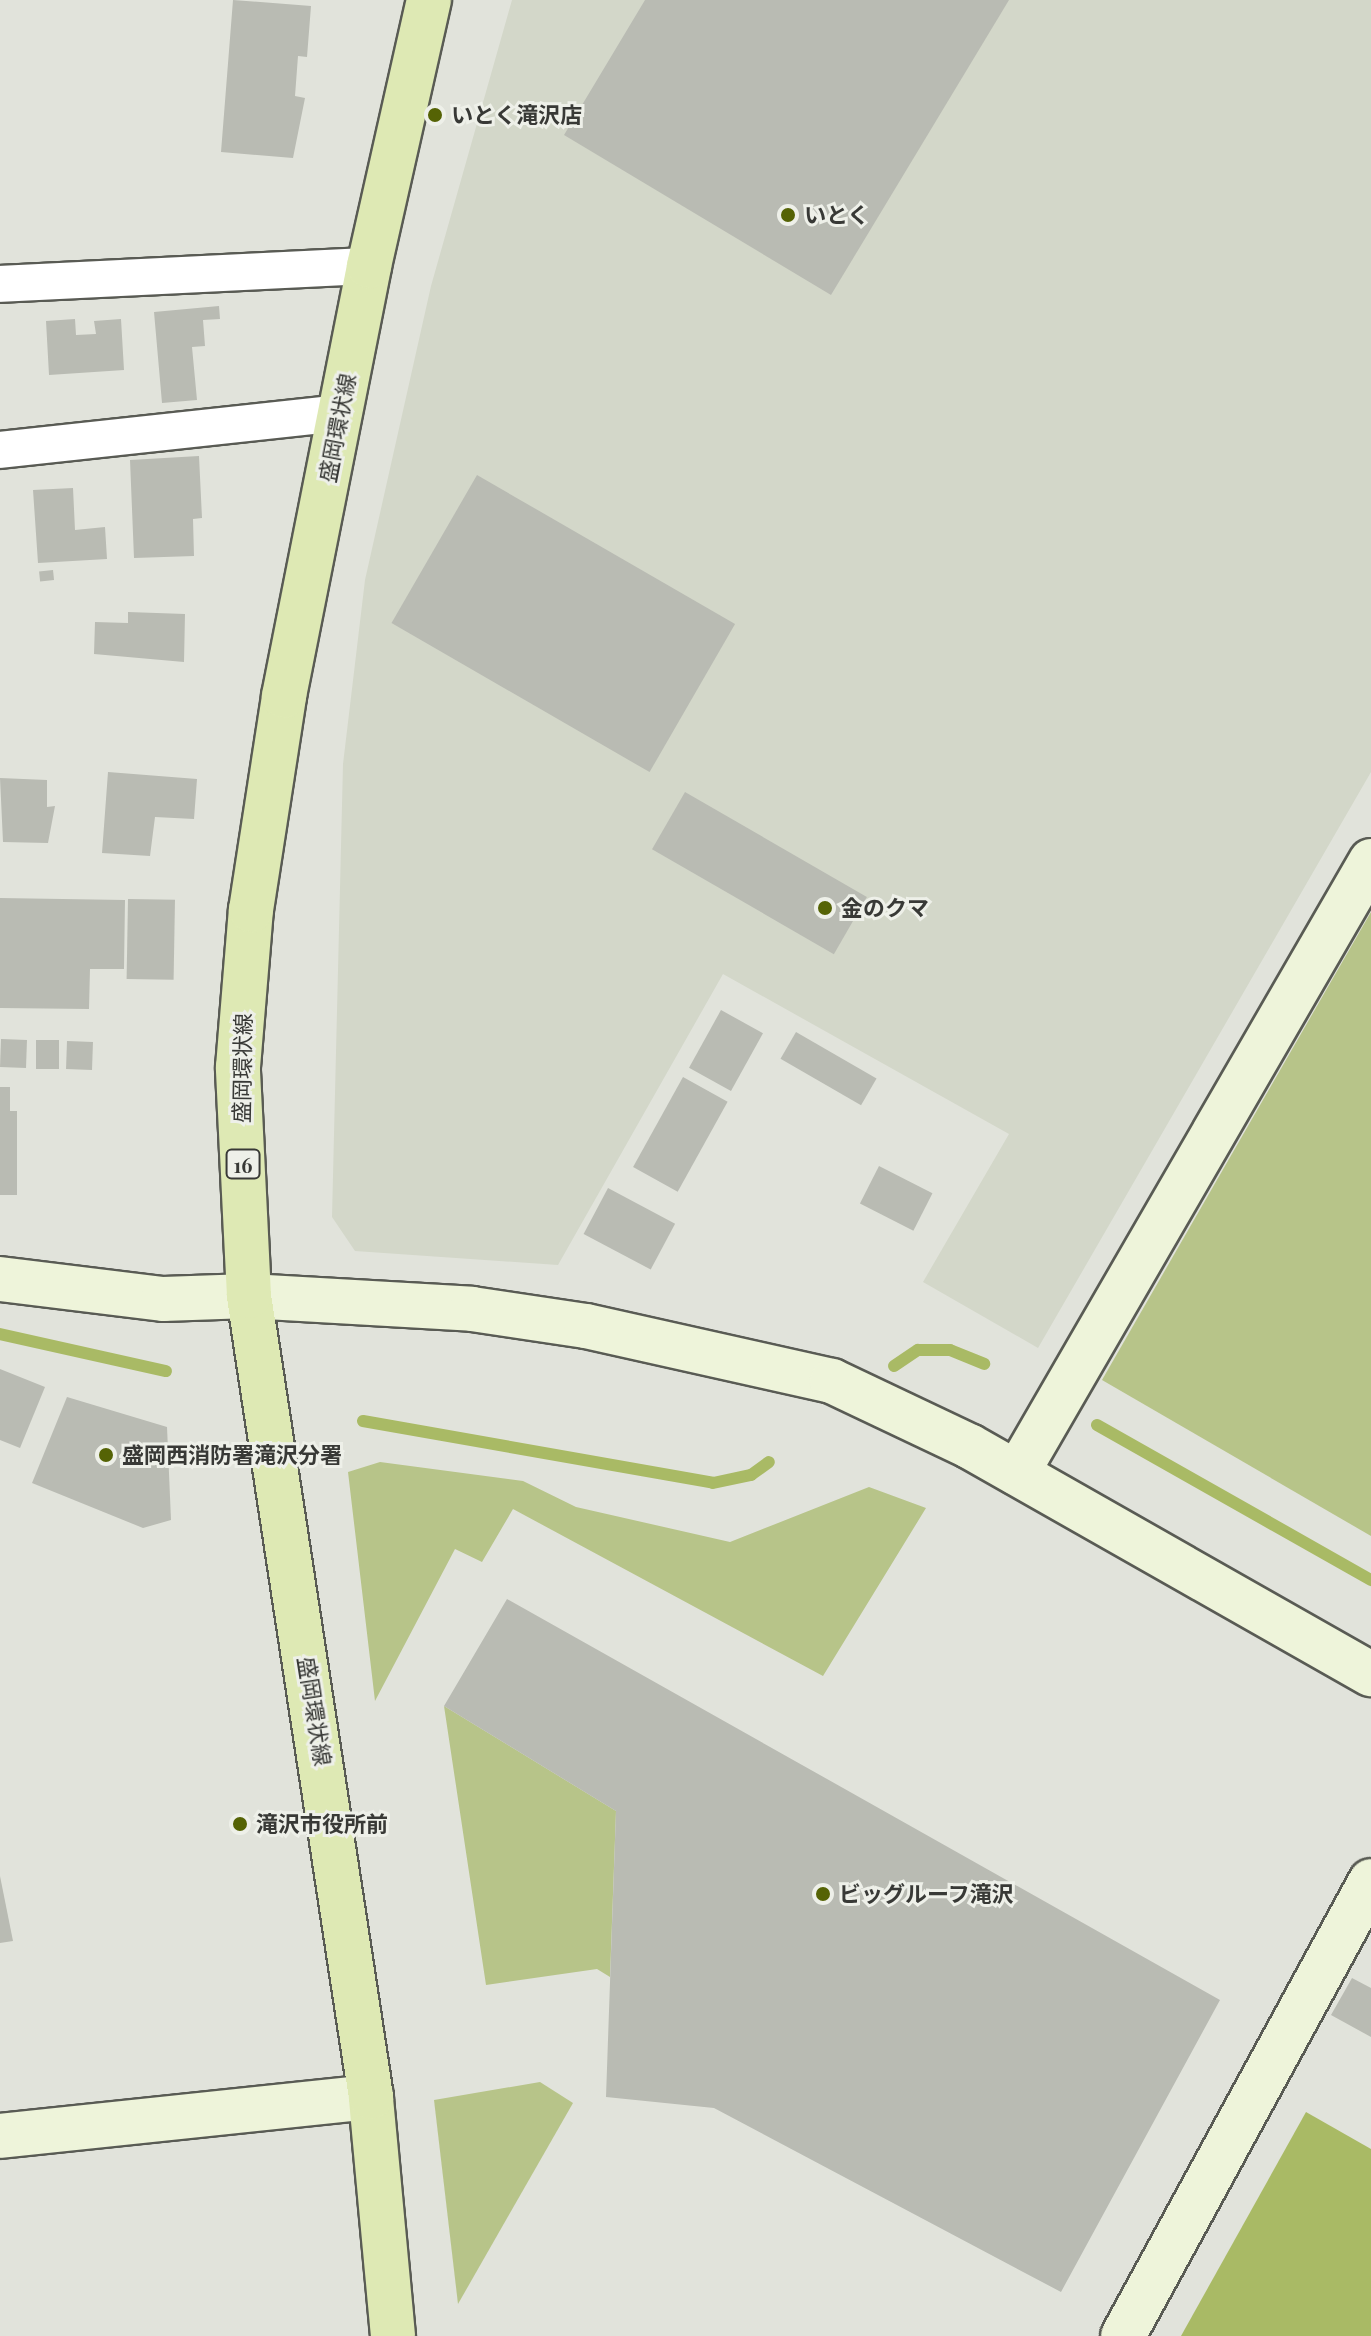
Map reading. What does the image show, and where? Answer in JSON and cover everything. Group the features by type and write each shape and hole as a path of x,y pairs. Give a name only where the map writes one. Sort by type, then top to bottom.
{"main road":[{"name":"盛岡環状線","path":"393,2336 371,2097 249,1296 238,1067 251,910 284,696 369,266 429,0"}],"street":[{"path":"0,284 369,266"},
{"path":"0,450 340,413"},
{"path":"1017,1473 1371,861"},
{"path":"0,1279 163,1299 249,1296 472,1309 755,1361 832,1381 1017,1473 1371,1674"},
{"path":"1123,2336 1371,1881"},
{"path":"0,2136 371,2097"}],"shaded area":[{"path":"512,0 1371,0 1371,772 1038,1348 923,1282 1009,1134 723,974 558,1265 355,1251 332,1217 343,764 365,580 431,286"},
{"path":"1371,912 1371,1536 1102,1380"},
{"path":"380,1462 523,1481 576,1507 730,1542 869,1487 926,1508 823,1676 513,1509 482,1562 455,1549 375,1701 348,1472"},
{"path":"444,1706 616,1811 610,1977 597,1969 486,1985"},
{"path":"540,2082 573,2103 458,2304 434,2100"},
{"path":"1306,2112 1371,2149 1371,2336 1181,2336"}],"building":[{"path":"233,0 311,6 307,57 298,56 295,96 305,98 293,158 221,152"},
{"name":"いとく","path":"645,0 1009,0 831,295 564,135"},
{"path":"219,306 220,319 203,320 205,346 192,347 197,400 162,403 154,312"},
{"path":"75,319 76,335 96,334 94,321 121,319 124,370 49,375 46,321"},
{"path":"199,456 202,518 193,519 194,556 134,558 130,460"},
{"path":"477,475 735,624 650,772 392,623"},
{"path":"73,488 75,530 105,527 107,559 38,563 33,490"},
{"path":"53,570 54,580 40,581 39,571"},
{"path":"128,612 185,614 184,662 94,654 95,622 128,623"},
{"path":"108,772 197,779 194,819 155,817 150,856 102,853"},
{"path":"0,778 47,780 47,807 55,806 48,843 3,842"},
{"path":"685,792 867,897 834,954 652,849"},
{"path":"0,898 125,900 124,969 90,969 89,1009 0,1008"},
{"path":"128,899 175,900 174,980 127,979"},
{"path":"721,1010 763,1033 731,1091 689,1068"},
{"path":"796,1032 877,1078 861,1105 780,1059"},
{"path":"1,1039 27,1040 26,1068 0,1067"},
{"path":"36,1040 59,1040 59,1069 36,1069"},
{"path":"67,1041 93,1042 92,1070 66,1069"},
{"path":"683,1077 728,1102 678,1192 633,1167"},
{"path":"0,1087 10,1087 10,1111 17,1111 17,1195 0,1195"},
{"path":"879,1166 932,1193 913,1231 860,1203"},
{"path":"608,1188 675,1224 651,1270 584,1234"},
{"path":"0,1369 45,1387 20,1448 0,1440"},
{"name":"盛岡西消防署滝沢分署","path":"67,1397 167,1427 171,1520 143,1528 32,1483"},
{"name":"ビッグルーフ滝沢","path":"507,1599 1220,2000 1061,2292 714,2108 606,2097 616,1811 444,1706"},
{"path":"0,1876 13,1941 0,1943"},
{"path":"1352,1978 1371,1988 1371,2037 1331,2015"}],"waterway":[{"path":"0,1334 166,1371"},
{"path":"894,1366 918,1350 950,1350 984,1364"},
{"path":"363,1421 713,1483 751,1475 769,1462"},
{"path":"1097,1425 1371,1580"}],"place":[{"name":"いとく滝沢店","path":"435,115"},
{"name":"いとく","path":"788,215"},
{"name":"金のクマ","path":"825,908"},
{"name":"盛岡西消防署滝沢分署","path":"106,1455"},
{"name":"滝沢市役所前","path":"240,1824"},
{"name":"ビッグルーフ滝沢","path":"823,1894"}]}
